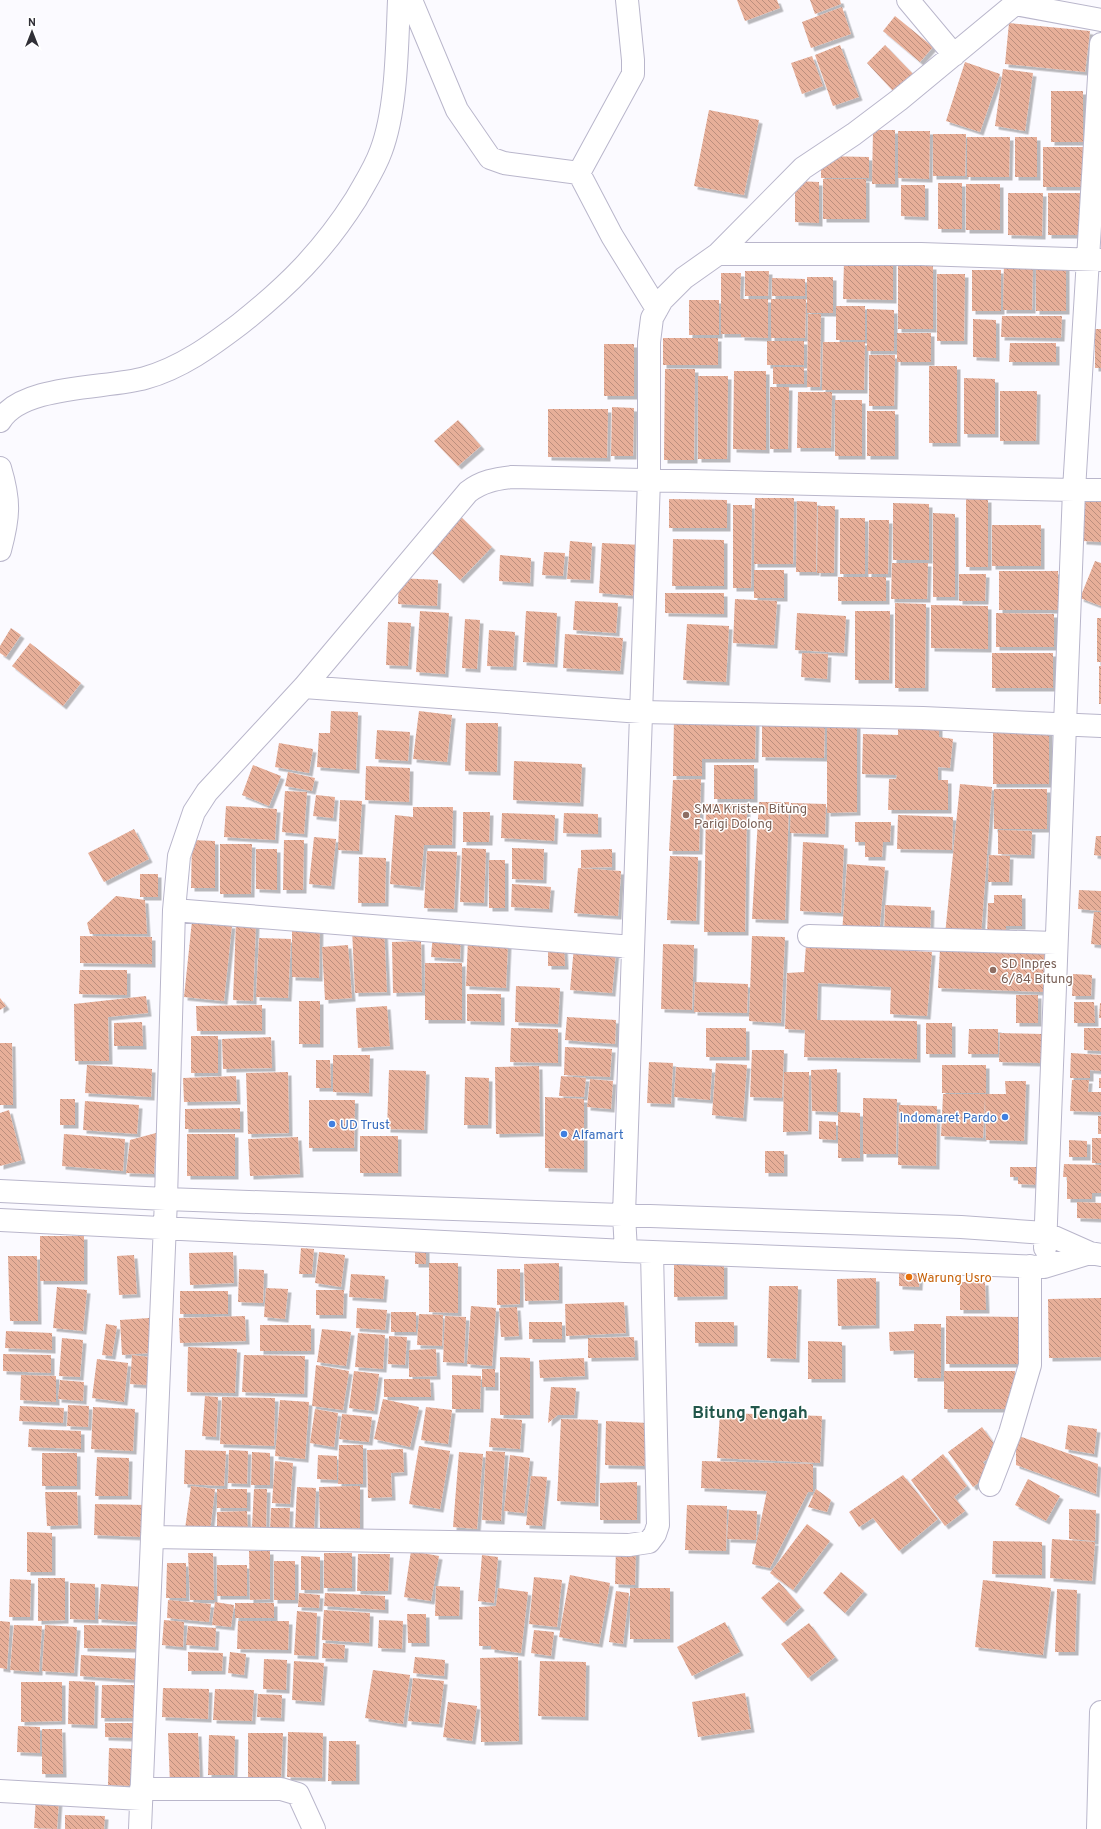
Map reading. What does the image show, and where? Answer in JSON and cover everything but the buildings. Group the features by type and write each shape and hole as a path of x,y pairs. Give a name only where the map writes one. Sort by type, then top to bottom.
{"street":[{"path":"0,421 10,411 29,399 52,392 144,378 176,366 211,346 283,289 316,255 338,227 368,178 382,150 394,92 400,0"},
{"path":"410,0 457,110 490,158 504,163 579,172"},
{"path":"579,172 633,74 627,0"},
{"path":"908,0 954,55"},
{"path":"626,1250 624,1215 650,479 649,342 652,318 662,300 684,278 718,254 803,168 854,134 900,100 1017,2 1101,20"},
{"path":"990,1485 1010,1433 1030,1365 1037,1267 1045,1233 1074,490 1095,260 1101,44"},
{"path":"579,172 612,236 657,309"},
{"path":"718,254 921,254 1095,260"},
{"path":"0,468 7,491 7,524 0,550"},
{"path":"140,1829 165,1229 174,910 178,856 194,812 207,792 304,687 468,492 476,486 491,479 512,477 650,479 1101,490"},
{"path":"304,687 641,712 923,718 1065,726 1101,726"},
{"path":"174,910 633,947"},
{"path":"809,936 1056,943"},
{"path":"0,1190 166,1199 961,1227 1045,1233 1095,1254"},
{"path":"0,1220 652,1252 1037,1267 1095,1254"},
{"path":"152,1537 629,1545 650,1542 658,1525 652,1252"},
{"path":"1098,1829 1101,1712"},
{"path":"0,1791 141,1794 282,1789 298,1794 314,1829"}],"place":[{"name":"SMA Kristen Bitung Parigi Dolong","path":"686,815"},
{"name":"SD Inpres 6/84 Bitung","path":"993,970"},
{"name":"Indomaret Pardo","path":"1005,1117"},
{"name":"UD Trust","path":"332,1124"},
{"name":"Alfamart","path":"564,1134"},
{"name":"Warung Usro","path":"909,1277"}],"district":[{"name":"Bitung Tengah","path":"750,1412"}]}
